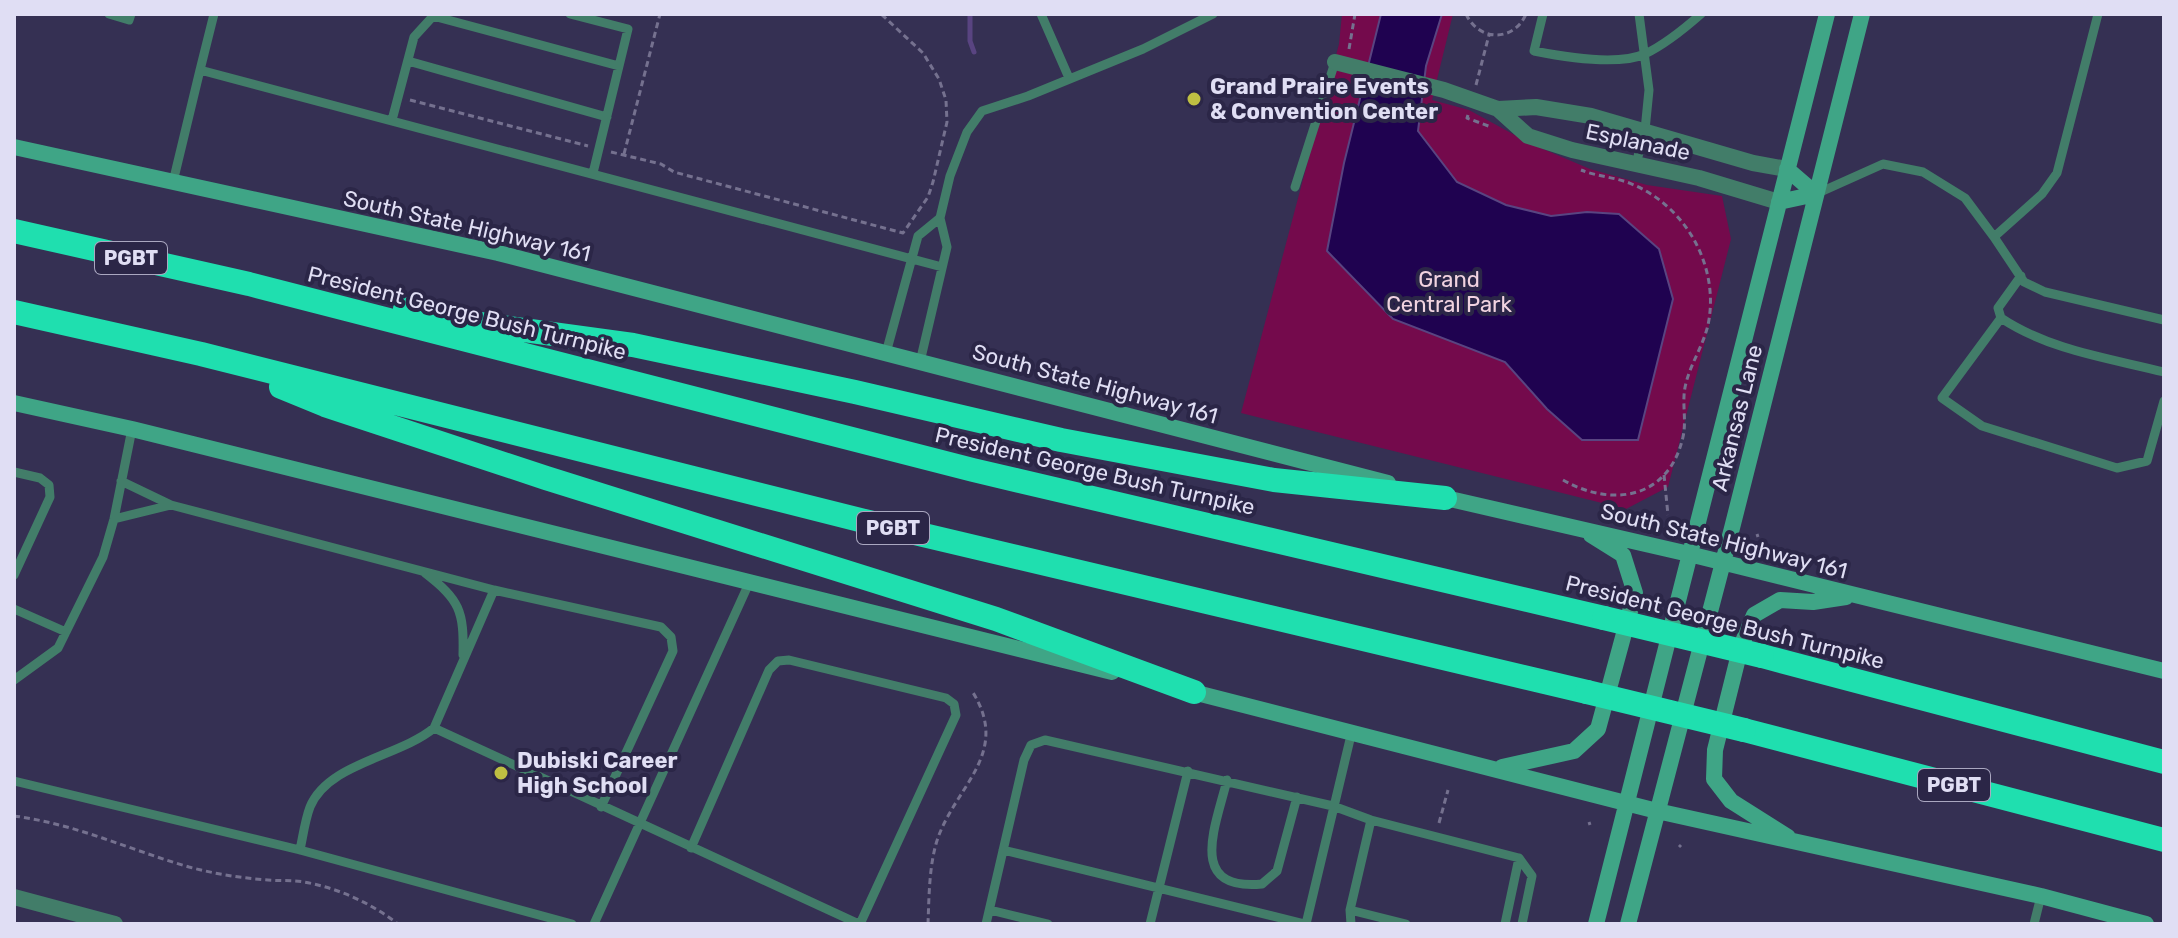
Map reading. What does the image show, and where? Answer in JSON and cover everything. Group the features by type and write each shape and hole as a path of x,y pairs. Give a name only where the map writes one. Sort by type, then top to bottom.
{"highway":[{"name":"President George Bush Turnpike","path":"14,231 249,284 973,470 1762,656 2164,762"},
{"path":"249,284 480,324 633,345 1061,440 1274,480 1445,498"},
{"name":"PGBT","path":"14,312 201,354 876,524 1744,730 2164,840"},
{"path":"201,354 325,405 932,598 1194,692"}],"main road":[{"name":"Arkansas Lane","path":"1596,924 1827,14"},
{"name":"Arkansas Lane","path":"1628,924 1862,14"},
{"name":"South State Highway 161","path":"14,147 498,253 1445,498 1723,562 2164,671"},
{"path":"1787,169 1816,194"},
{"path":"1779,202 1816,194"},
{"path":"14,403 132,429 750,581 908,623 1352,731 1657,811 2041,896 2146,924"},
{"path":"1497,768 1574,751 1598,729 1635,593 1623,555 1581,528"},
{"path":"1798,843 1731,801 1714,779 1715,750 1741,646 1754,615 1780,600 1813,602 1856,595"}],"street":[{"name":"Esplanade","path":"1341,63 1444,90 1498,109 1536,107 1591,116 1725,155 1787,169"},
{"name":"Esplanade","path":"1498,109 1528,136 1572,150 1699,178 1779,202"},
{"path":"14,897 115,924"}],"lane":[{"path":"109,14 129,20 131,14"},
{"path":"173,182 214,14"},
{"path":"570,14 628,29 593,173"},
{"path":"1041,14 1069,78"},
{"path":"920,362 947,247 940,218 950,176 967,132 982,111 1143,49 1213,14"},
{"path":"1543,14 1534,51 1598,60 1643,55 1680,33 1701,14"},
{"path":"1636,164 1645,130 1649,90 1639,14"},
{"path":"1994,237 2042,194 2057,173 2098,14"},
{"path":"392,120 414,37 434,15 619,66"},
{"path":"408,61 607,117"},
{"path":"1295,187 1341,63"},
{"path":"200,70 942,267"},
{"path":"1816,194 1883,164 1923,172 1965,198 2024,282 2045,292 2164,320"},
{"path":"886,353 918,236 940,218"},
{"path":"2021,276 1998,308 2001,318 2019,330 2057,346 2164,372"},
{"path":"2001,318 1942,398 1982,426 2117,468 2147,461 2164,401"},
{"path":"14,680 58,648 103,557 132,429"},
{"path":"14,472 40,478 49,485 50,497 14,575"},
{"path":"121,481 171,505 494,590 661,627 671,637 673,651 601,807"},
{"path":"114,519 171,505"},
{"path":"422,571 453,597 459,607 463,624 463,661"},
{"path":"594,924 750,581"},
{"path":"300,850 311,806 326,784 419,740 434,728 494,590"},
{"path":"14,609 66,632"},
{"path":"434,728 601,807 638,824 691,848 859,924 956,715 954,704 946,698 789,660 778,661 769,670 691,848"},
{"path":"1003,850 1305,924 1352,731"},
{"path":"986,924 1024,760 1031,745 1045,740 1297,797 1371,820 1519,858 1532,876 1522,924"},
{"path":"1150,924 1188,771"},
{"path":"1227,780 1214,833 1212,861 1214,870 1233,883 1262,884 1277,871 1297,797"},
{"path":"14,781 300,850 572,924"},
{"path":"1351,924 1350,910 1371,820"},
{"path":"1505,924 1519,858"},
{"path":"2034,924 2041,896"},
{"path":"990,910 1048,924"},
{"path":"1350,910 1406,924"}],"path":[{"path":"624,155 660,14"},
{"path":"398,97 661,164 674,172 903,233 928,197 933,182 947,122 946,100 939,79 923,53 881,14"},
{"path":"1341,63 1355,14"},
{"path":"1466,14 1474,27 1497,36 1513,31 1526,14"},
{"path":"1489,35 1467,118 1495,129"},
{"path":"1563,480 1593,494 1622,497 1652,485 1664,475 1680,450 1684,432 1683,396 1709,322 1710,291 1704,261 1690,232 1674,213 1635,185 1587,173 1573,166"},
{"path":"1664,475 1669,514"},
{"path":"928,924 936,845 947,815 973,779 983,754 986,723 972,691"},
{"path":"1439,823 1448,790"},
{"path":"14,816 46,820 82,830 224,875 303,882 344,892 383,912 398,924"}],"green space":[{"name":"Grand Central Park","path":"1342,14 1453,14 1432,100 1469,110 1529,143 1590,169 1647,185 1722,196 1731,239 1668,487 1626,509 1241,413 1339,44"}],"shaded area":[{"path":"1381,14 1442,14 1426,66 1418,131 1457,182 1506,205 1551,216 1587,212 1619,214 1659,249 1673,299 1638,440 1582,440 1547,409 1505,362 1393,319 1327,251 1344,163"}],"waterway":[{"path":"970,14 970,41 974,52"}],"place":[{"name":"Grand Praire Events & Convention Center","path":"1194,99"},
{"name":"Dubiski Career High School","path":"501,773"}]}
